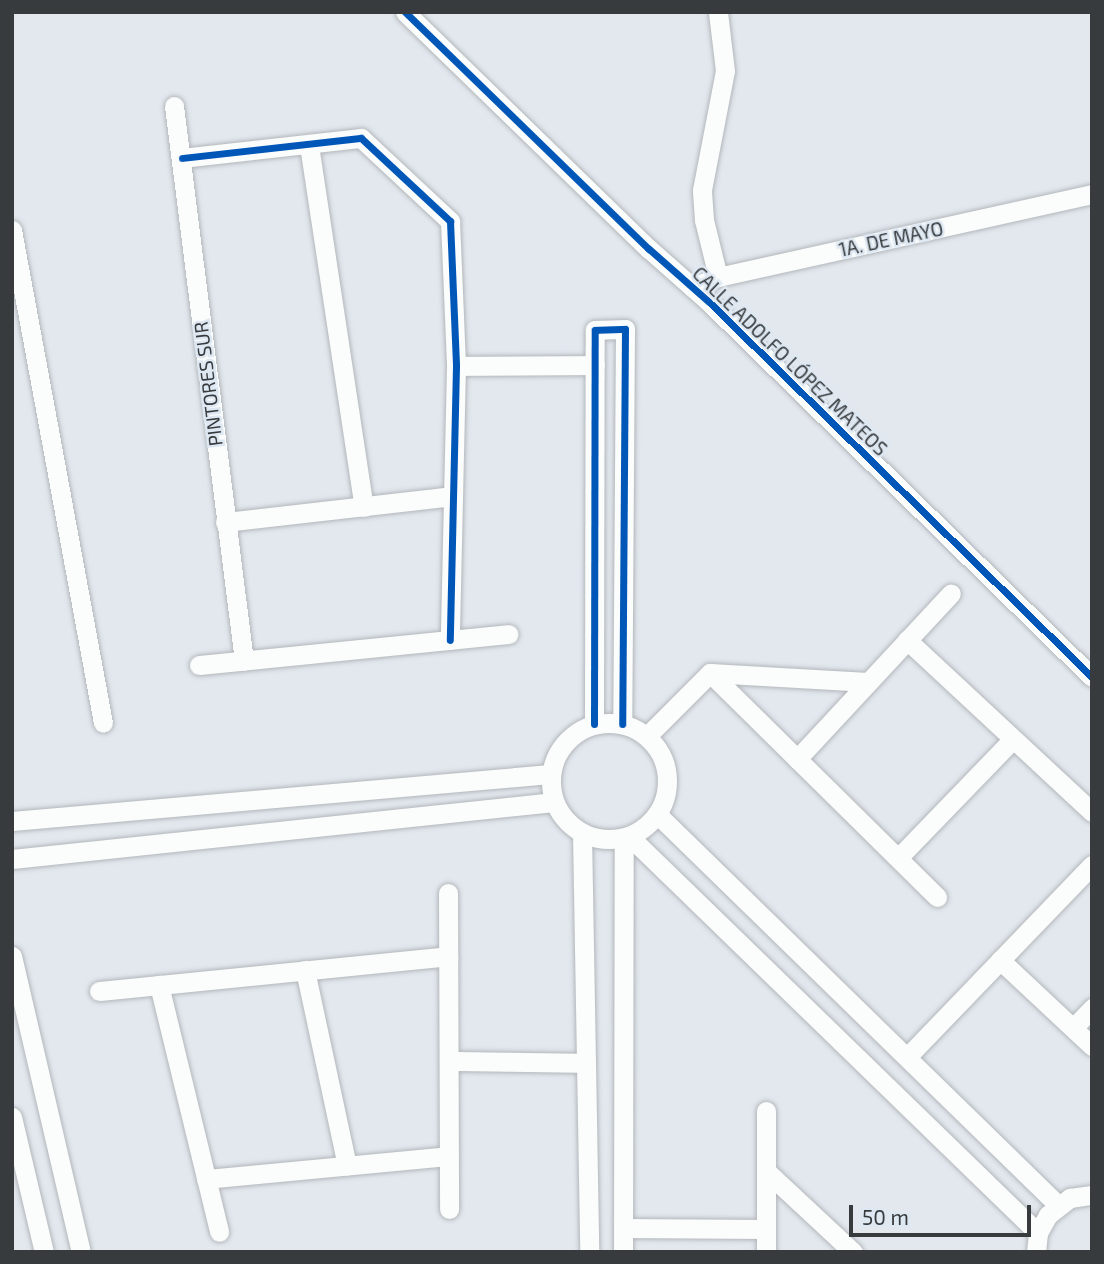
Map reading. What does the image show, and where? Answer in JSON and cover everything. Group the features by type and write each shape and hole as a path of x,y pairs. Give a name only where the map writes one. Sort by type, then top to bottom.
{"street":[{"name":"CALLE ADOLFO LÓPEZ MATEOS","path":"405,12 1092,677"},
{"path":"718,12 725,71 702,190 704,220 718,277"},
{"name":"PINTORES SUR","path":"174,106 244,661"},
{"path":"182,158 361,138 450,221 456,366 450,640"},
{"path":"309,145 364,507"},
{"name":"1A. DE MAYO","path":"692,288 718,277 1092,194"},
{"path":"12,230 103,723"},
{"path":"594,724 595,330 625,329 622,724"},
{"path":"456,366 595,365"},
{"path":"225,522 453,496"},
{"path":"797,758 951,593"},
{"path":"199,665 508,634"},
{"path":"907,640 1092,812"},
{"path":"646,736 710,673 869,682"},
{"path":"710,673 937,897"},
{"path":"594,724 622,724 646,736 656,747 667,773 664,801 648,824 626,837 610,839 582,833 561,815 554,802 550,774 554,761 565,743 581,729 594,724"},
{"path":"898,858 1013,739"},
{"path":"12,821 550,774"},
{"path":"12,859 554,802"},
{"path":"657,814 908,1055 1058,1205"},
{"path":"582,833 589,1252"},
{"path":"623,1252 626,837"},
{"path":"626,837 1037,1242 1048,1214 1058,1205 1070,1198 1092,1195"},
{"path":"908,1055 1092,865"},
{"path":"448,892 449,1209"},
{"path":"12,956 80,1252"},
{"path":"99,991 448,956"},
{"path":"1000,961 1092,1046"},
{"path":"305,970 347,1166"},
{"path":"159,985 219,1232"},
{"path":"1073,1028 1092,1008"},
{"path":"449,1060 586,1063"},
{"path":"766,1111 766,1252"},
{"path":"12,1116 44,1252"},
{"path":"206,1179 449,1156"},
{"path":"766,1171 853,1252"},
{"path":"623,1228 766,1229"}],"cycle path":[{"path":"405,12 649,249 708,301 1092,677"},
{"path":"182,158 361,138 450,221 456,366 450,640"},
{"path":"594,724 595,330 625,329 622,724"}]}
